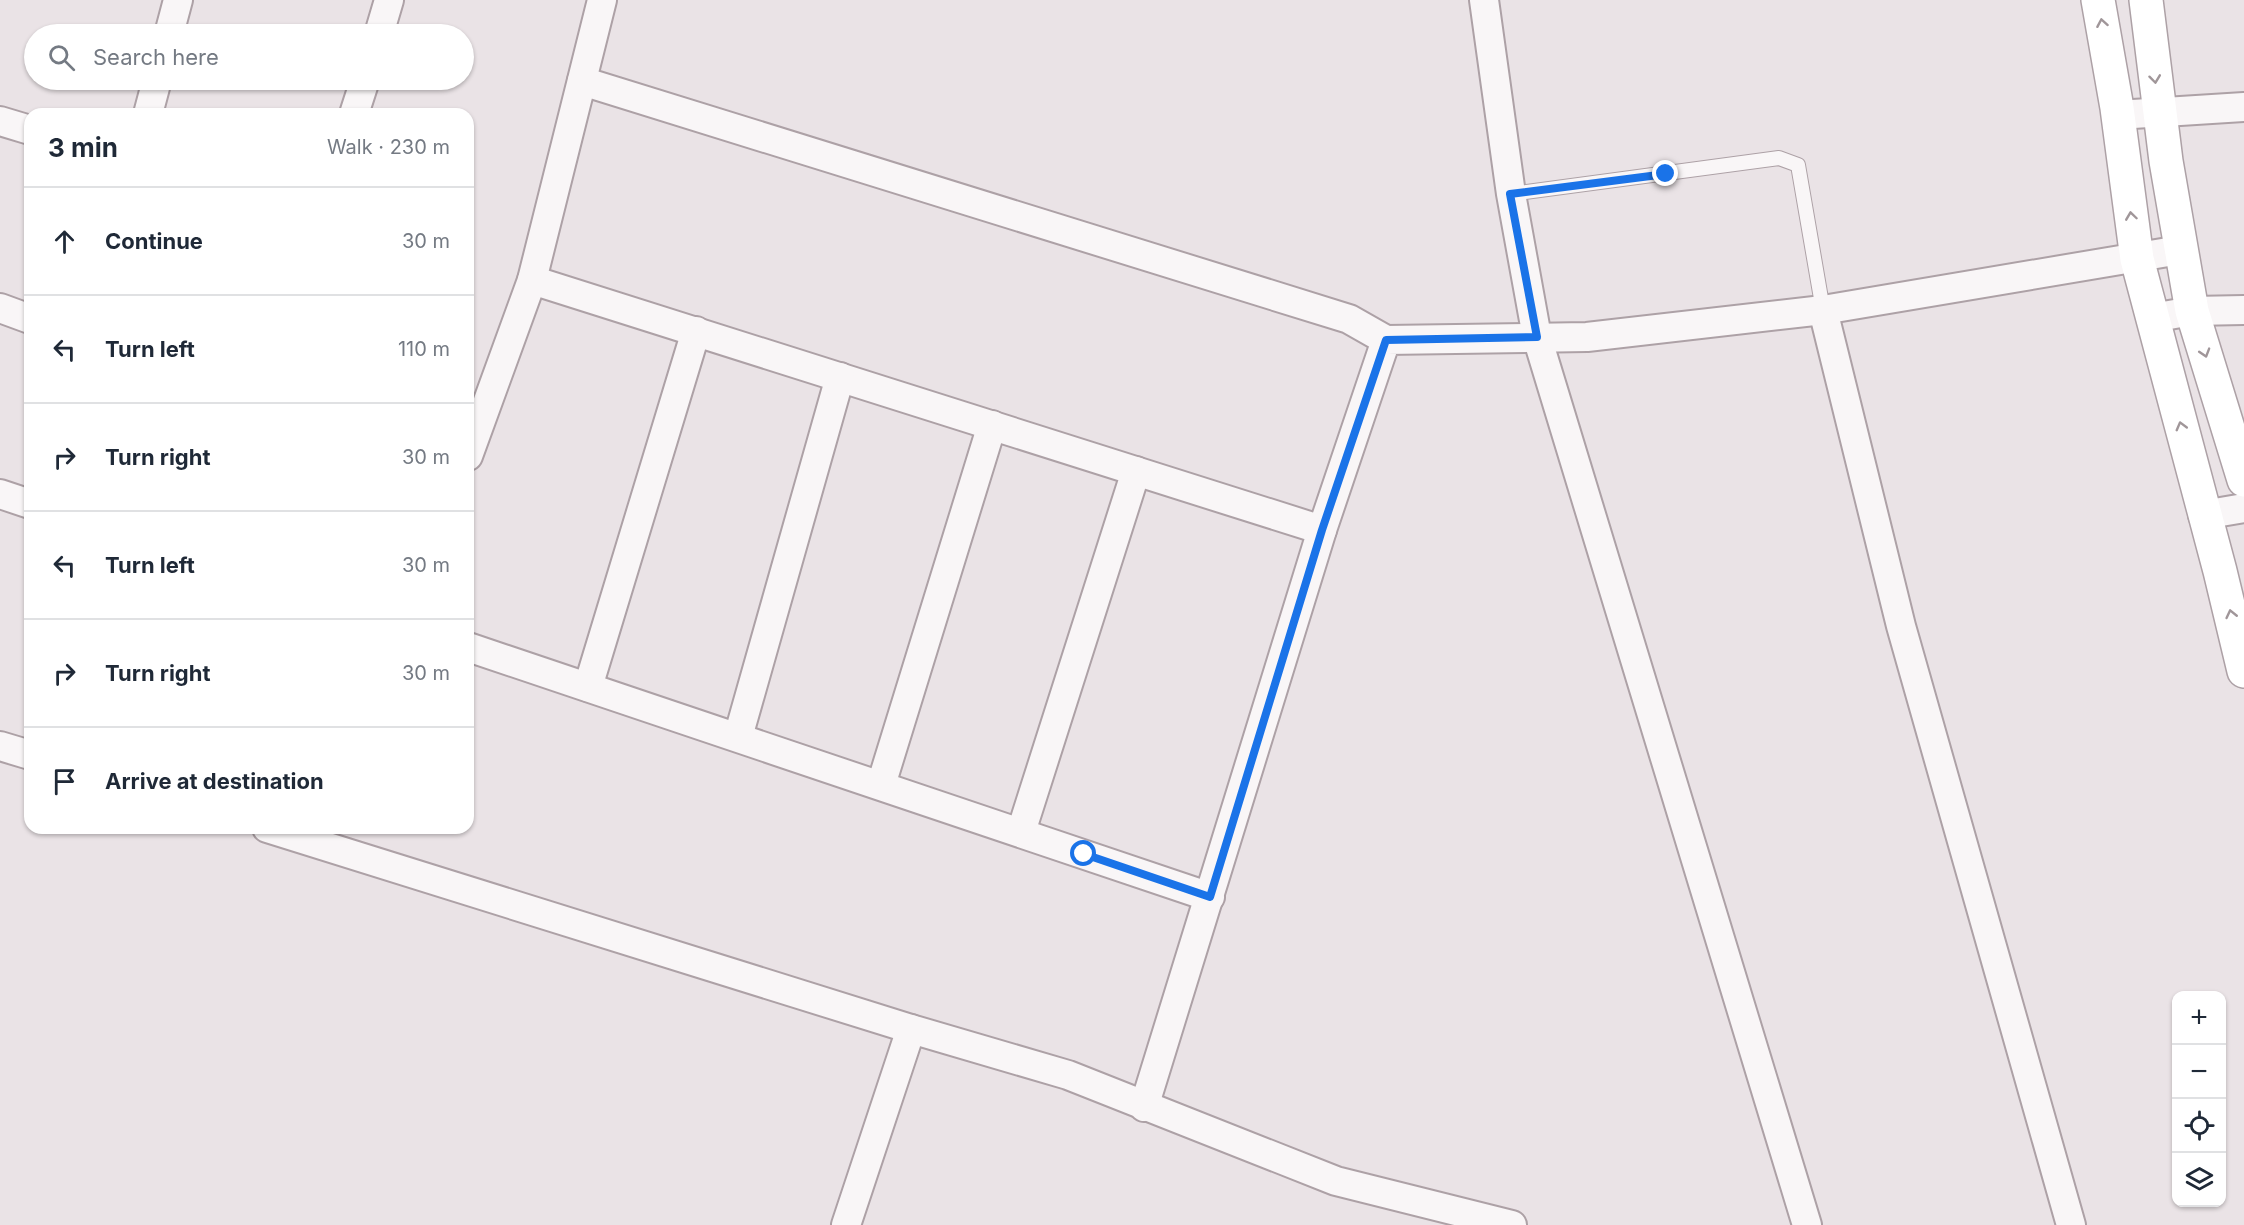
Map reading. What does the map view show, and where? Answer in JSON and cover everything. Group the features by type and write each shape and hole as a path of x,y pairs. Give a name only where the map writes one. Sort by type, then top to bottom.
{"street":[{"path":"172,24 178,0"},
{"path":"382,24 389,0"},
{"path":"474,440 532,280 602,0"},
{"path":"1484,0 1510,194 1537,337 1807,1225"},
{"path":"2098,0 2137,259 2203,515 2220,571 2244,671"},
{"path":"2146,0 2159,112 2180,250 2192,310 2244,480"},
{"path":"582,81 1349,319 1386,340 1587,337 1823,310 2180,250"},
{"path":"150,108 154,90"},
{"path":"356,108 362,90"},
{"path":"2117,115 2244,107"},
{"path":"0,121 24,128"},
{"path":"532,280 1322,530"},
{"path":"0,308 24,317"},
{"path":"1823,310 1901,626 2071,1225"},
{"path":"2152,318 2192,310 2244,310"},
{"path":"588,687 696,331"},
{"path":"1144,1107 1322,530 1386,340"},
{"path":"738,737 840,377"},
{"path":"881,785 992,425"},
{"path":"1021,832 1136,471"},
{"path":"0,494 24,502"},
{"path":"2203,515 2244,508"},
{"path":"474,649 1210,897"},
{"path":"0,746 24,753"},
{"path":"286,834 911,1029 1068,1075 1144,1107 1336,1181 1512,1225"},
{"path":"846,1225 911,1029"}],"lane":[{"path":"1510,194 1779,159 1798,165 1823,310"}],"route":[{"path":"1084,854 1210,897 1322,530 1386,340 1537,337 1510,194 1666,174"}]}
